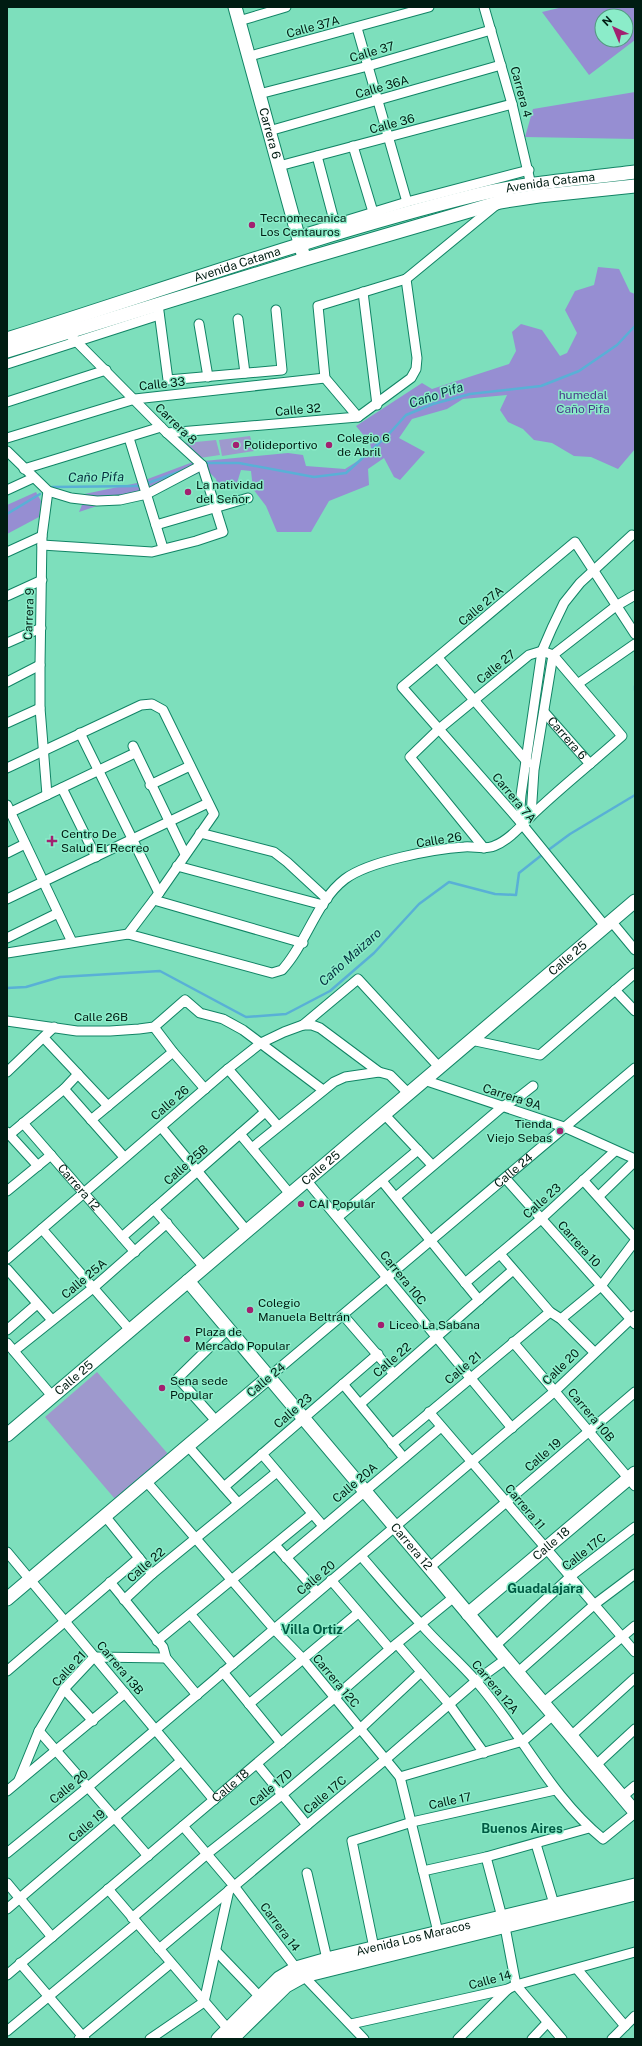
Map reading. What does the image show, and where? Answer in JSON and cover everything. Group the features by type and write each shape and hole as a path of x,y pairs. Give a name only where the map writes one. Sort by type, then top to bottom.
{"street":[{"name":"Carrera 6","path":"235,7 250,56 304,259"},
{"path":"239,21 286,7"},
{"name":"Calle 37A","path":"250,56 357,28 429,7"},
{"name":"Carrera 4","path":"484,7 512,104 529,170 531,185"},
{"path":"357,28 407,202"},
{"name":"Calle 37","path":"259,94 368,66 491,30"},
{"name":"Calle 36A","path":"269,131 501,65"},
{"name":"Calle 36","path":"279,166 512,104"},
{"path":"353,146 373,212"},
{"path":"317,156 335,224"},
{"name":"Avenida Catama","path":"300,240 335,224 373,212 529,170"},
{"name":"Avenida Catama","path":"7,339 300,240 477,195 531,185 635,172"},
{"name":"Avenida Catama","path":"7,351 72,337 159,310 304,259 500,202 527,197 635,186"},
{"path":"358,417 325,378 318,306 406,279 500,202"},
{"path":"457,214 465,222 463,232"},
{"name":"Calle 32","path":"24,469 129,438 164,430 358,417 377,405 411,378 415,372 417,358 406,279"},
{"path":"362,292 377,405"},
{"path":"159,310 168,380 282,370 276,310"},
{"path":"238,319 245,373"},
{"path":"199,324 208,377"},
{"path":"7,364 72,337"},
{"name":"Carrera 8","path":"72,337 164,430 202,465"},
{"path":"7,402 106,370"},
{"name":"Calle 33","path":"7,438 135,399 325,378"},
{"path":"129,438 163,548"},
{"path":"7,450 24,469 48,491 71,498 120,500 147,494 202,465 223,532 196,541 163,548 152,552 42,545"},
{"path":"7,490 33,478"},
{"name":"Carrera 9","path":"47,795 42,752 40,708 40,628 42,536 48,491"},
{"path":"156,525 215,509 248,498"},
{"path":"526,821 520,807 525,761 542,651 564,603 594,569 632,534"},
{"path":"7,552 42,536"},
{"name":"Calle 27A","path":"402,688 575,542 594,569"},
{"path":"594,569 635,634"},
{"path":"7,596 42,580"},
{"path":"526,821 553,655 616,606 635,595"},
{"path":"7,643 40,628"},
{"path":"542,651 553,655 579,684 635,644"},
{"name":"Calle 27","path":"484,848 410,757 439,729 529,655 542,651"},
{"path":"438,658 534,770"},
{"path":"7,682 40,666"},
{"name":"Calle 26","path":"128,934 272,973 282,970 303,943 325,902 344,879 353,873 368,867 398,859 453,848 484,848 496,846 622,736 579,684"},
{"name":"Carrera 7A","path":"402,688 526,821 538,844 562,874 608,924 635,950"},
{"path":"7,768 140,705 155,705 164,713 214,814 157,896 128,934 7,953"},
{"path":"7,723 40,708"},
{"name":"Carrera 6","path":"544,712 590,764"},
{"path":"80,733 133,839 157,896 303,943"},
{"path":"72,942 8,810 47,795 98,771 134,749 150,786 185,854"},
{"path":"150,786 190,766"},
{"path":"62,788 96,857"},
{"path":"7,899 208,803"},
{"path":"200,833 274,852 287,862 325,902"},
{"path":"7,852 25,844"},
{"path":"177,866 325,902"},
{"name":"Calle 25","path":"8,1432 635,901"},
{"path":"7,938 58,913"},
{"path":"471,1040 540,1056 635,973"},
{"name":"Calle 26","path":"7,1259 228,1069 262,1043 284,1032 303,1025 358,979 439,1067"},
{"path":"616,990 635,1012"},
{"path":"205,1089 173,1052 154,1027 184,1000 200,1013 223,1020 262,1043 323,1090"},
{"name":"Calle 26B","path":"7,1021 77,1031 154,1027"},
{"path":"303,1025 312,1025 320,1028 379,1072 390,1075 408,1093"},
{"path":"7,1072 54,1027"},
{"path":"44,1038 108,1106"},
{"path":"91,1120 173,1052"},
{"name":"Calle 24","path":"7,1599 506,1179 564,1127 635,1068"},
{"path":"228,1069 278,1126"},
{"path":"252,1148 323,1090 345,1077 379,1072"},
{"path":"38,1166 8,1133 23,1123 64,1089 78,1074"},
{"name":"Carrera 9A","path":"424,1080 564,1127 635,1160"},
{"path":"396,1197 502,1107 533,1086"},
{"path":"64,1089 124,1157"},
{"name":"Calle 25B","path":"122,1237 265,1112"},
{"path":"384,1114 432,1165"},
{"name":"Carrera 12","path":"23,1123 135,1252"},
{"path":"160,1127 247,1231"},
{"path":"240,1134 290,1194"},
{"path":"338,1217 418,1150"},
{"name":"Calle 23","path":"465,1283 541,1219 615,1151"},
{"path":"7,1191 51,1155"},
{"path":"599,1196 635,1160"},
{"name":"Carrera 10","path":"506,1179 601,1286 634,1319"},
{"name":"Carrera 10C","path":"306,1180 512,1428"},
{"path":"583,1180 599,1196 635,1238"},
{"path":"382,1181 479,1300"},
{"path":"154,1209 204,1267"},
{"name":"Calle 25A","path":"14,1351 93,1288 167,1224"},
{"path":"42,1229 130,1330"},
{"path":"561,1319 601,1286 635,1241"},
{"path":"500,1254 550,1312 561,1319 594,1352"},
{"path":"7,1269 52,1320"},
{"name":"Calle 22","path":"360,1404 513,1270"},
{"name":"Carrera 12","path":"188,1281 635,1813"},
{"path":"7,1330 37,1304"},
{"name":"Calle 21","path":"392,1444 550,1312"},
{"path":"343,1315 394,1374"},
{"name":"Calle 20","path":"7,1852 88,1787 512,1428 555,1391 594,1352 634,1319"},
{"path":"217,1422 178,1378 228,1329"},
{"name":"Carrera 10B","path":"513,1342 589,1432 633,1479"},
{"path":"7,1343 52,1396"},
{"name":"Calle 23","path":"224,1487 378,1354"},
{"path":"343,1384 404,1458"},
{"name":"Calle 19","path":"429,1568 635,1392"},
{"name":"Carrera 11","path":"429,1412 545,1549 572,1576 635,1652"},
{"name":"Calle 20A","path":"286,1558 322,1526 441,1427"},
{"path":"188,1446 238,1503"},
{"path":"262,1454 322,1526"},
{"name":"Calle 22","path":"124,1600 152,1574 277,1472"},
{"name":"Calle 18","path":"468,1614 545,1549 633,1479"},
{"name":"Carrera 12C","path":"146,1481 274,1629 303,1659 334,1698 386,1758 400,1777 438,1932"},
{"path":"158,1641 312,1514"},
{"path":"105,1516 152,1574"},
{"name":"Calle 17C","path":"495,1646 572,1576 635,1527"},
{"path":"275,1545 317,1592"},
{"name":"Carrera 13B","path":"7,1552 214,1800"},
{"name":"Carrera 12A","path":"361,1556 421,1625 476,1681 522,1741 555,1790 589,1828 603,1840 635,1813"},
{"path":"7,1671 139,1558"},
{"path":"518,1672 595,1604 635,1574"},
{"path":"331,1580 358,1613 421,1672 449,1704 484,1752"},
{"path":"110,1582 158,1641 166,1658 197,1695"},
{"name":"Calle 18","path":"7,1975 257,1764 393,1646 454,1597"},
{"path":"249,1704 358,1613"},
{"path":"191,1615 233,1664"},
{"path":"543,1703 635,1626"},
{"name":"Calle 21","path":"11,1786 39,1731 64,1689 94,1657 166,1658"},
{"name":"Calle 17C","path":"159,1949 476,1681 506,1659"},
{"path":"223,1672 281,1743"},
{"name":"Calle 17D","path":"7,2031 50,1996 207,1854 283,1794 360,1729 421,1672"},
{"path":"571,1736 635,1678"},
{"path":"64,1689 93,1722"},
{"path":"11,1786 55,1750 93,1722 125,1693"},
{"path":"400,1777 522,1741 554,1715"},
{"path":"596,1765 635,1729"},
{"path":"39,1731 148,1856"},
{"name":"Calle 19","path":"7,1909 181,1761"},
{"path":"257,1764 307,1825"},
{"path":"622,1797 635,1786"},
{"name":"Calle 17","path":"374,1948 352,1841 412,1822 555,1790"},
{"name":"Carrera 14","path":"183,1826 207,1854 231,1888 300,1972 364,2039"},
{"path":"423,1871 486,1857 589,1828"},
{"path":"536,1844 554,1904"},
{"path":"486,1857 504,1922 516,1985 562,2039"},
{"path":"307,1873 327,1959"},
{"path":"7,1883 52,1937"},
{"name":"Avenida Los Maracos","path":"218,2039 230,2034 300,1972 327,1959 438,1932 504,1922 554,1904 635,1885"},
{"path":"150,2039 204,2002 231,1888"},
{"path":"108,1889 230,2034"},
{"name":"Avenida Los Maracos","path":"230,2034 260,1997 279,1978 504,1922 635,1894"},
{"path":"216,1950 260,1997"},
{"name":"Calle 14","path":"350,2024 508,1990 516,1985 635,1952"},
{"path":"20,1963 50,1996 82,2038 171,1963"},
{"path":"577,1969 625,2026"},
{"path":"458,2039 508,1990"},
{"path":"612,2039 635,2016"},
{"path":"532,2039 547,2023"}],"shaded area":[{"name":"Polideportivo","path":"250,436 254,451 222,456 219,440"},
{"path":"216,440 220,455 193,459 176,444"},
{"path":"97,1372 168,1454 115,1499 45,1417"}],"green space":[{"path":"563,7 635,7 634,41 634,8 594,8 594,48 624,48 589,75 542,12"},
{"path":"635,92 635,139 525,137 533,109"},
{"name":"humedal Caño Pifa","path":"598,267 619,269 630,292 635,294 635,449 618,469 591,457 574,456 552,443 534,440 523,429 508,422 500,410 507,395 463,399 447,409 412,419 399,438 425,452 400,480 394,477 384,458 368,469 369,485 329,501 311,532 277,532 266,506 253,489 251,471 241,470 237,483 218,487 216,479 209,472 202,472 128,502 103,504 79,512 84,500 75,496 137,483 193,462 288,453 303,455 306,466 345,469 372,452 370,443 356,426 422,383 432,389 509,364 516,351 512,332 521,324 542,330 560,356 567,353 577,333 565,310 575,291 594,285"},
{"path":"36,492 41,501 39,517 7,534 7,505"}],"waterway":[{"name":"Caño Pifa","path":"204,463 239,463 314,477 346,473 388,435 406,415 433,404 470,394 541,386 579,371 617,345 635,326"},
{"name":"Caño Pifa","path":"148,483 184,470"},
{"name":"Caño Pifa","path":"52,487 141,486"},
{"name":"Caño Pifa","path":"7,514 40,494"},
{"name":"Caño Maizaro","path":"547,851 570,834 635,795"},
{"name":"Caño Maizaro","path":"7,988 26,987 60,977 160,971 246,1017 286,1014 330,991 374,953 419,904 449,882 495,894 516,895 519,873 543,854"}],"place":[{"name":"Tecnomecanica Los Centauros","path":"252,225"},
{"name":"Polideportivo","path":"236,445"},
{"name":"Colegio 6 de Abril","path":"329,445"},
{"name":"La natividad del Señor","path":"188,492"},
{"name":"Centro De Salud El Recreo","path":"52,841"},
{"name":"Tienda Viejo Sebas","path":"560,1131"},
{"name":"CAI Popular","path":"301,1204"},
{"name":"Colegio Manuela Beltrán","path":"250,1310"},
{"name":"Liceo La Sabana","path":"381,1325"},
{"name":"Plaza de Mercado Popular","path":"187,1339"},
{"name":"Sena sede Popular","path":"162,1388"}],"district":[{"name":"Guadalajara","path":"545,1588"},
{"name":"Villa Ortiz","path":"312,1629"},
{"name":"Buenos Aires","path":"522,1828"}]}
